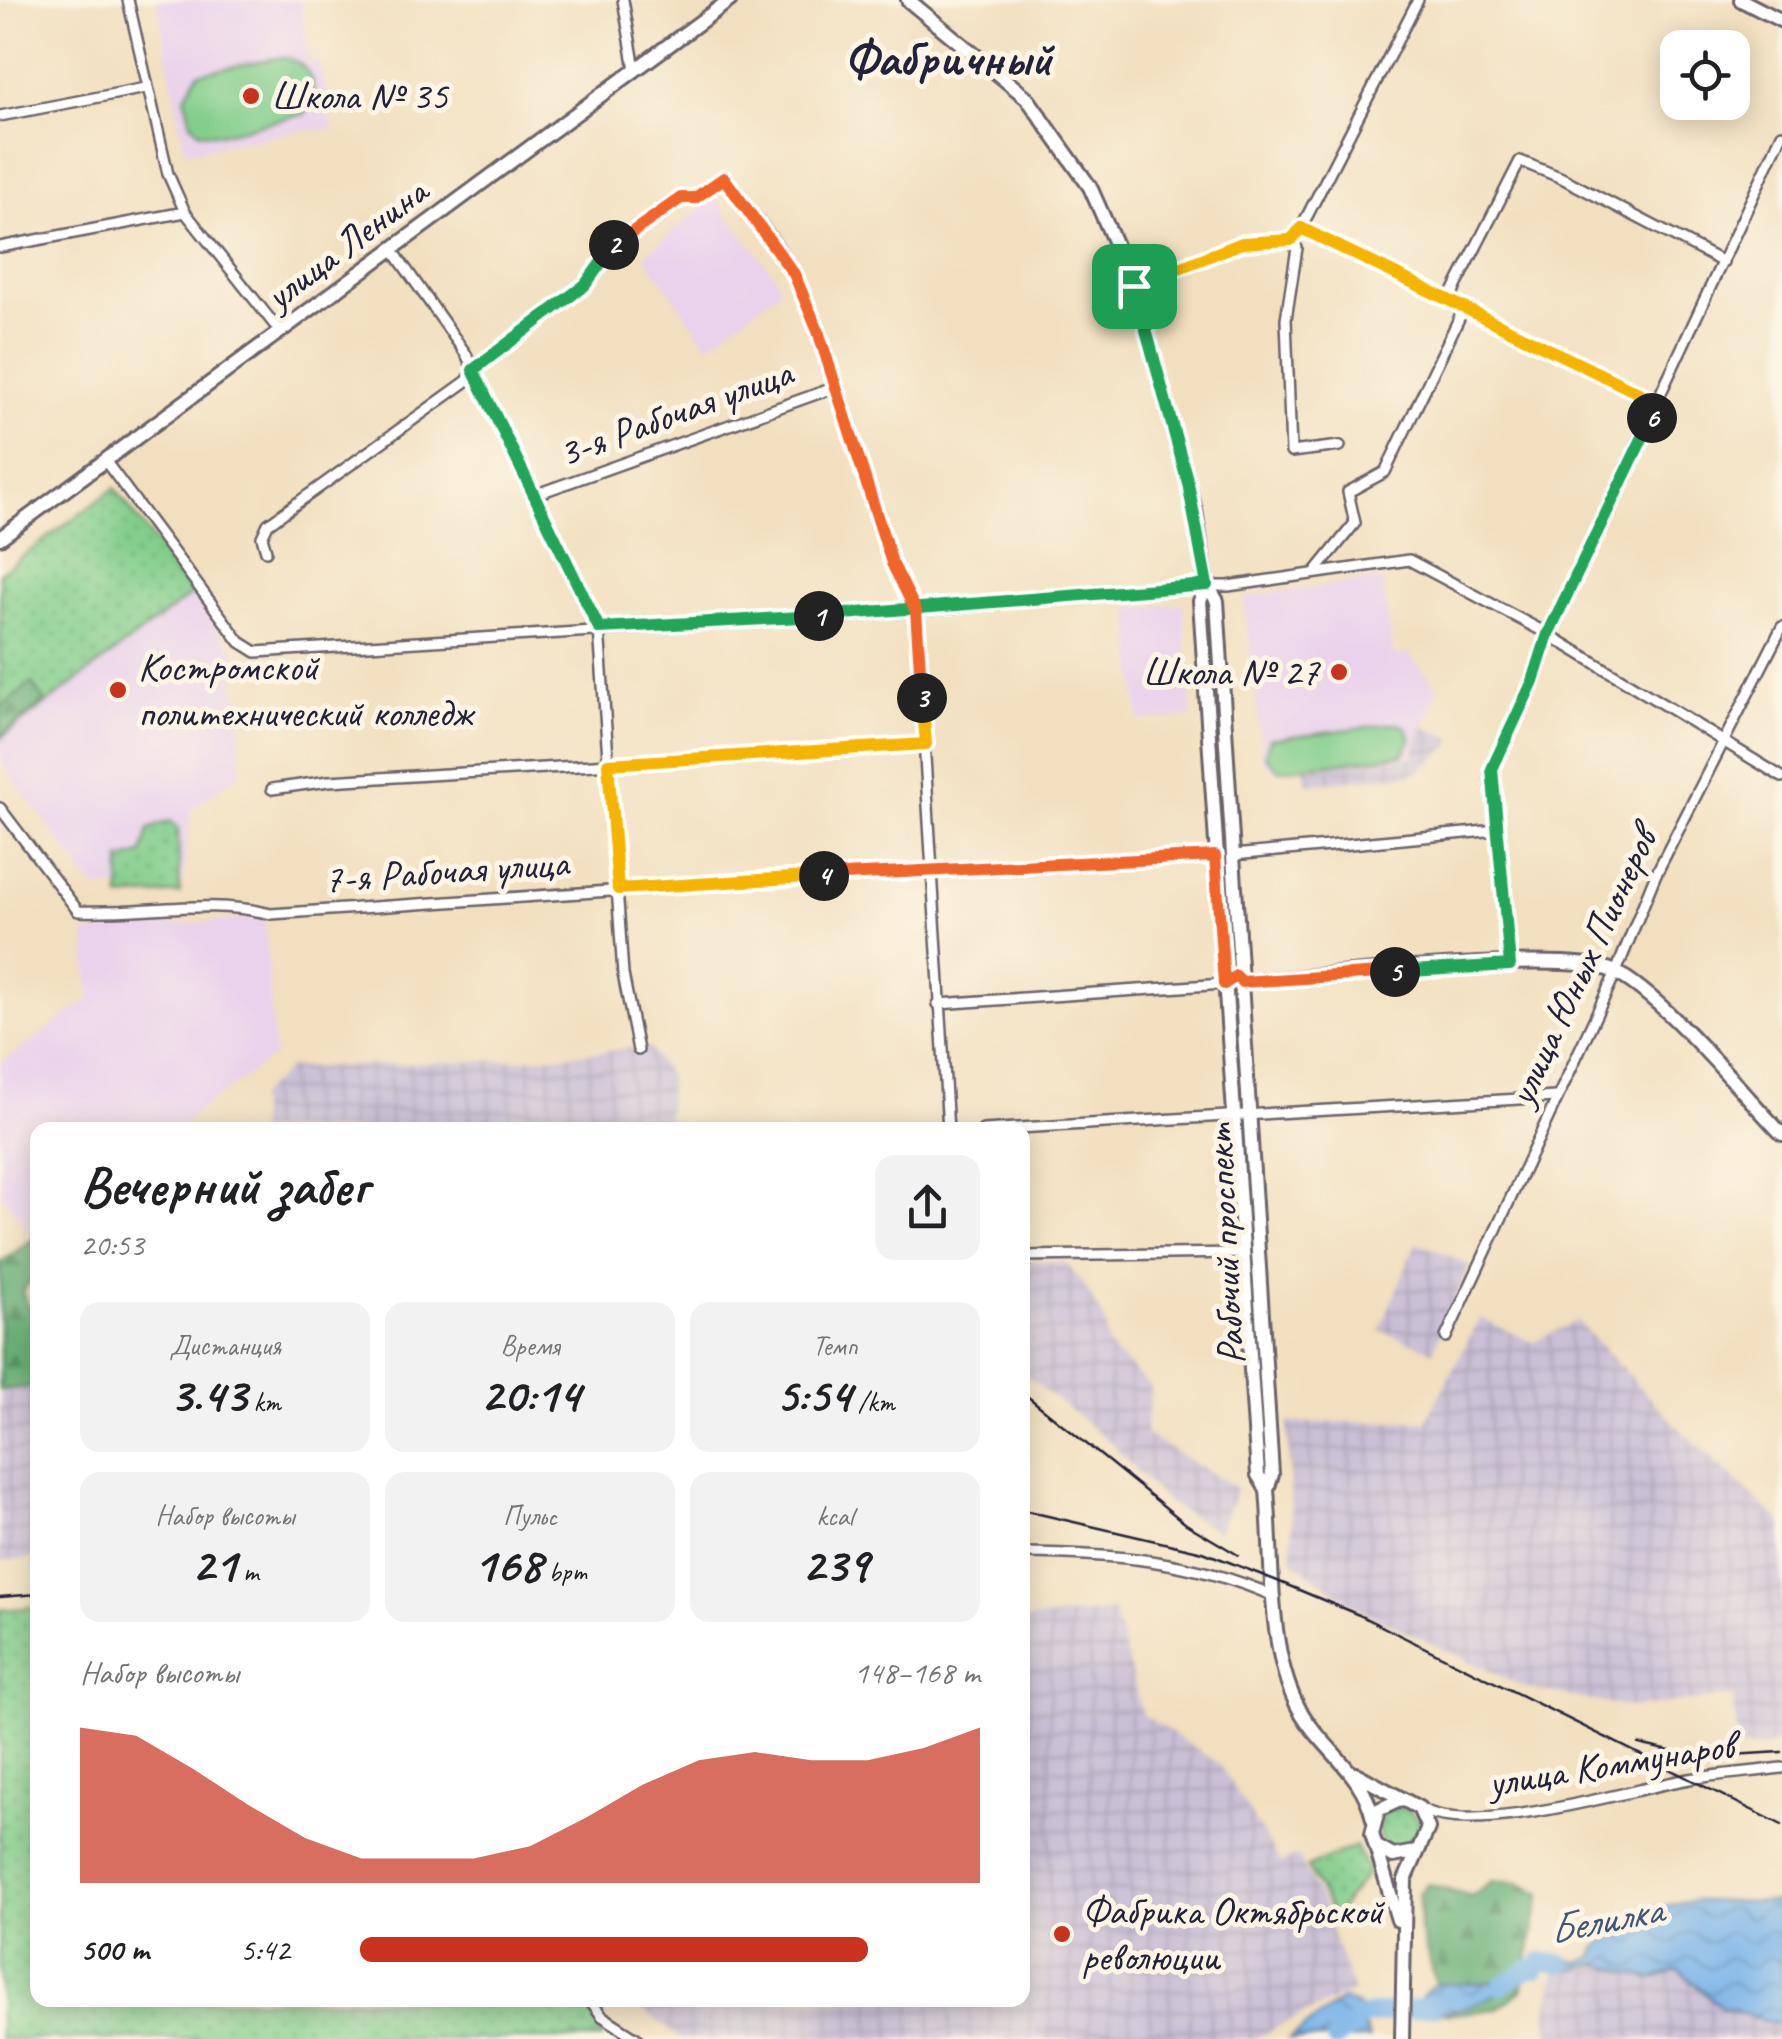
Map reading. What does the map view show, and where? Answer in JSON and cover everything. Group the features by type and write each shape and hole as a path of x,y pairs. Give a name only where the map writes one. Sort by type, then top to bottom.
{"street":[{"path":"128,0 168,174 186,212 281,334"},
{"path":"623,0 635,70"},
{"name":"улица Ленина","path":"0,538 730,0"},
{"name":"Рабочий проспект","path":"908,0 1031,102 1090,186 1134,286 1188,483 1207,585 1217,598 1251,1115 1272,1474 1267,1490 1279,1652 1296,1703 1322,1742 1354,1772 1373,1819"},
{"path":"1134,286 1242,243 1291,240 1301,228 1418,0"},
{"path":"1740,0 1782,21"},
{"path":"0,116 146,88"},
{"path":"1510,965 1492,769 1533,681 1548,634 1782,134"},
{"path":"1448,300 1520,161 1562,178 1723,262"},
{"path":"266,551 262,537 268,524 467,382 473,370 585,285 609,248 681,198 695,198 724,178 794,274 836,387 892,563 916,611 947,1122"},
{"path":"0,247 186,212"},
{"path":"1301,228 1659,403"},
{"path":"1291,240 1296,248 1286,319 1291,452 1340,446"},
{"path":"392,250 473,370 599,628 624,974 638,1050"},
{"path":"1315,571 1355,523 1348,492 1385,472 1464,308"},
{"name":"3-я Рабочая улица","path":"534,494 836,387"},
{"path":"106,462 240,642 256,652 916,611 1228,586 1410,560 1548,634 1782,777"},
{"name":"Рабочий проспект","path":"1207,585 1200,602 1241,1253 1258,1476 1267,1490"},
{"name":"улица Юных Пионеров","path":"1446,1337 1616,972 1655,876 1782,627"},
{"path":"272,789 328,781 926,744"},
{"name":"7-я Рабочая улица","path":"1,809 78,911 102,912 224,906 272,914 933,869 1215,856"},
{"path":"1234,855 1496,830"},
{"path":"1224,990 1229,977 1243,988 1510,965 1589,965 1616,972 1649,996 1782,1134"},
{"path":"938,1004 1224,990 1237,1001 1243,988"},
{"path":"1030,1127 1555,1097"},
{"path":"1030,1256 1241,1253"},
{"path":"1030,1553 1125,1556 1194,1566 1276,1597"},
{"name":"улица Коммунаров","path":"1449,1820 1577,1805 1689,1779 1782,1768"},
{"path":"1354,1772 1402,1800 1449,1820 1415,1852 1405,1880 1402,2033"},
{"path":"1402,1800 1385,1804 1373,1819 1372,1834 1402,1937"},
{"path":"1419,1808 1426,1820 1426,1839"},
{"path":"1379,1848 1393,1856 1415,1852"},
{"path":"595,2007 602,2016 638,2039"}],"shaded area":[{"name":"Школа № 35","path":"157,0 302,0 308,62 320,61 333,129 293,132 185,152"},
{"path":"714,197 775,276 780,290 708,345 644,255"},
{"name":"Костромской политехнический колледж","path":"114,489 239,658 241,672 232,680 240,701 241,772 191,810 183,883 94,888 0,761 0,574"},
{"name":"Школа № 27","path":"1382,579 1393,656 1408,653 1439,688 1411,756 1277,772 1263,762 1244,597"},
{"path":"1183,604 1192,717 1139,721 1130,608"},
{"path":"1423,727 1453,738 1450,746 1415,774 1307,784 1304,769 1413,757"},
{"path":"265,917 274,1056 184,1122 30,1122 30,1233 0,1193 0,1064 90,998 85,933"},
{"path":"649,1047 669,1078 667,1122 258,1122 258,1097 289,1068 512,1060"},
{"path":"1416,1242 1470,1265 1433,1351 1380,1330"},
{"path":"1030,1261 1065,1263 1084,1285 1105,1322 1108,1347 1151,1387 1145,1434 1237,1489 1218,1531 1166,1502 1109,1441 1030,1379"},
{"path":"1480,1318 1532,1342 1577,1321 1677,1426 1782,1523 1782,1741 1765,1748 1738,1748 1733,1696 1631,1708 1526,1688 1361,1610 1293,1561 1288,1423 1426,1421"},
{"path":"30,1389 30,1558 0,1561 0,1392"},
{"path":"1114,1611 1142,1714 1219,1764 1281,1863 1297,1855 1330,1918 1327,1920 1353,1991 1253,2039 681,2039 639,2007 1030,2007 1030,1619"},
{"path":"1598,1964 1650,1979 1679,1970 1722,2008 1782,2025 1782,2039 1551,2039 1547,2013 1557,1968 1587,1969"}],"green space":[{"path":"283,57 301,65 311,79 313,96 305,114 220,134 200,132 191,123 185,97 198,73"},
{"path":"115,488 192,594 0,739 0,573"},
{"path":"32,683 45,701 0,736 0,708"},
{"path":"1397,723 1407,728 1411,740 1403,755 1278,770 1265,755 1270,739"},
{"path":"170,821 178,830 180,893 120,898 121,860 142,854 149,829"},
{"path":"30,1241 30,1282 22,1292 30,1308 30,1387 0,1390 0,1263"},
{"path":"30,1608 30,2007 588,2007 603,2034 601,2039 0,2039 0,1610"},
{"path":"1399,1808 1414,1814 1420,1829 1414,1844 1399,1850 1384,1844 1378,1829 1384,1814"},
{"path":"1356,1846 1368,1871 1334,1917 1307,1867"},
{"path":"1492,1882 1515,1882 1541,1893 1522,1991 1496,2009 1446,2015 1420,1930 1419,1895 1428,1884 1471,1897"}],"water":[{"path":"1694,1901 1775,1902 1782,1909 1782,2025 1722,2008 1679,1970 1650,1979 1598,1964 1568,1970 1541,1961 1547,1957 1580,1962 1594,1957 1598,1946 1648,1909"},
{"path":"1519,1977 1498,1993 1470,2005 1413,2015 1424,1994 1435,1985 1478,1984"},
{"path":"1343,1999 1357,2006 1369,2039 1289,2039"}],"waterway":[{"name":"Белилка","path":"1501,1986 1530,1968 1538,1969 1541,1961 1564,1964"},
{"name":"Белилка","path":"1335,2039 1362,2016 1434,2006"}],"railway":[{"path":"1030,1398 1186,1524 1238,1555"},
{"path":"1030,1512 1203,1552 1275,1580 1359,1615 1782,1825"},
{"path":"0,1597 30,1595"},
{"path":"1639,1744 1696,1757 1782,1752"}],"place":[{"name":"Школа № 35","path":"251,96"},
{"name":"Школа № 27","path":"1339,672"},
{"name":"Костромской политехнический колледж","path":"118,690"},
{"name":"Фабрика Октябрьской революции","path":"1062,1934"}],"district":[{"name":"Фабричный","path":"948,58"}],"route":[{"path":"1134,286 1188,483 1207,585 916,611 599,628 473,370 585,285 609,248 681,198 695,198 724,178 794,274 818,331 892,563 916,611 926,744 608,764 618,889 1215,856 1224,984 1229,977 1236,976 1242,982 1510,965 1492,769 1533,681 1548,634 1659,403 1301,228 1291,240 1242,243 1134,286"}]}
